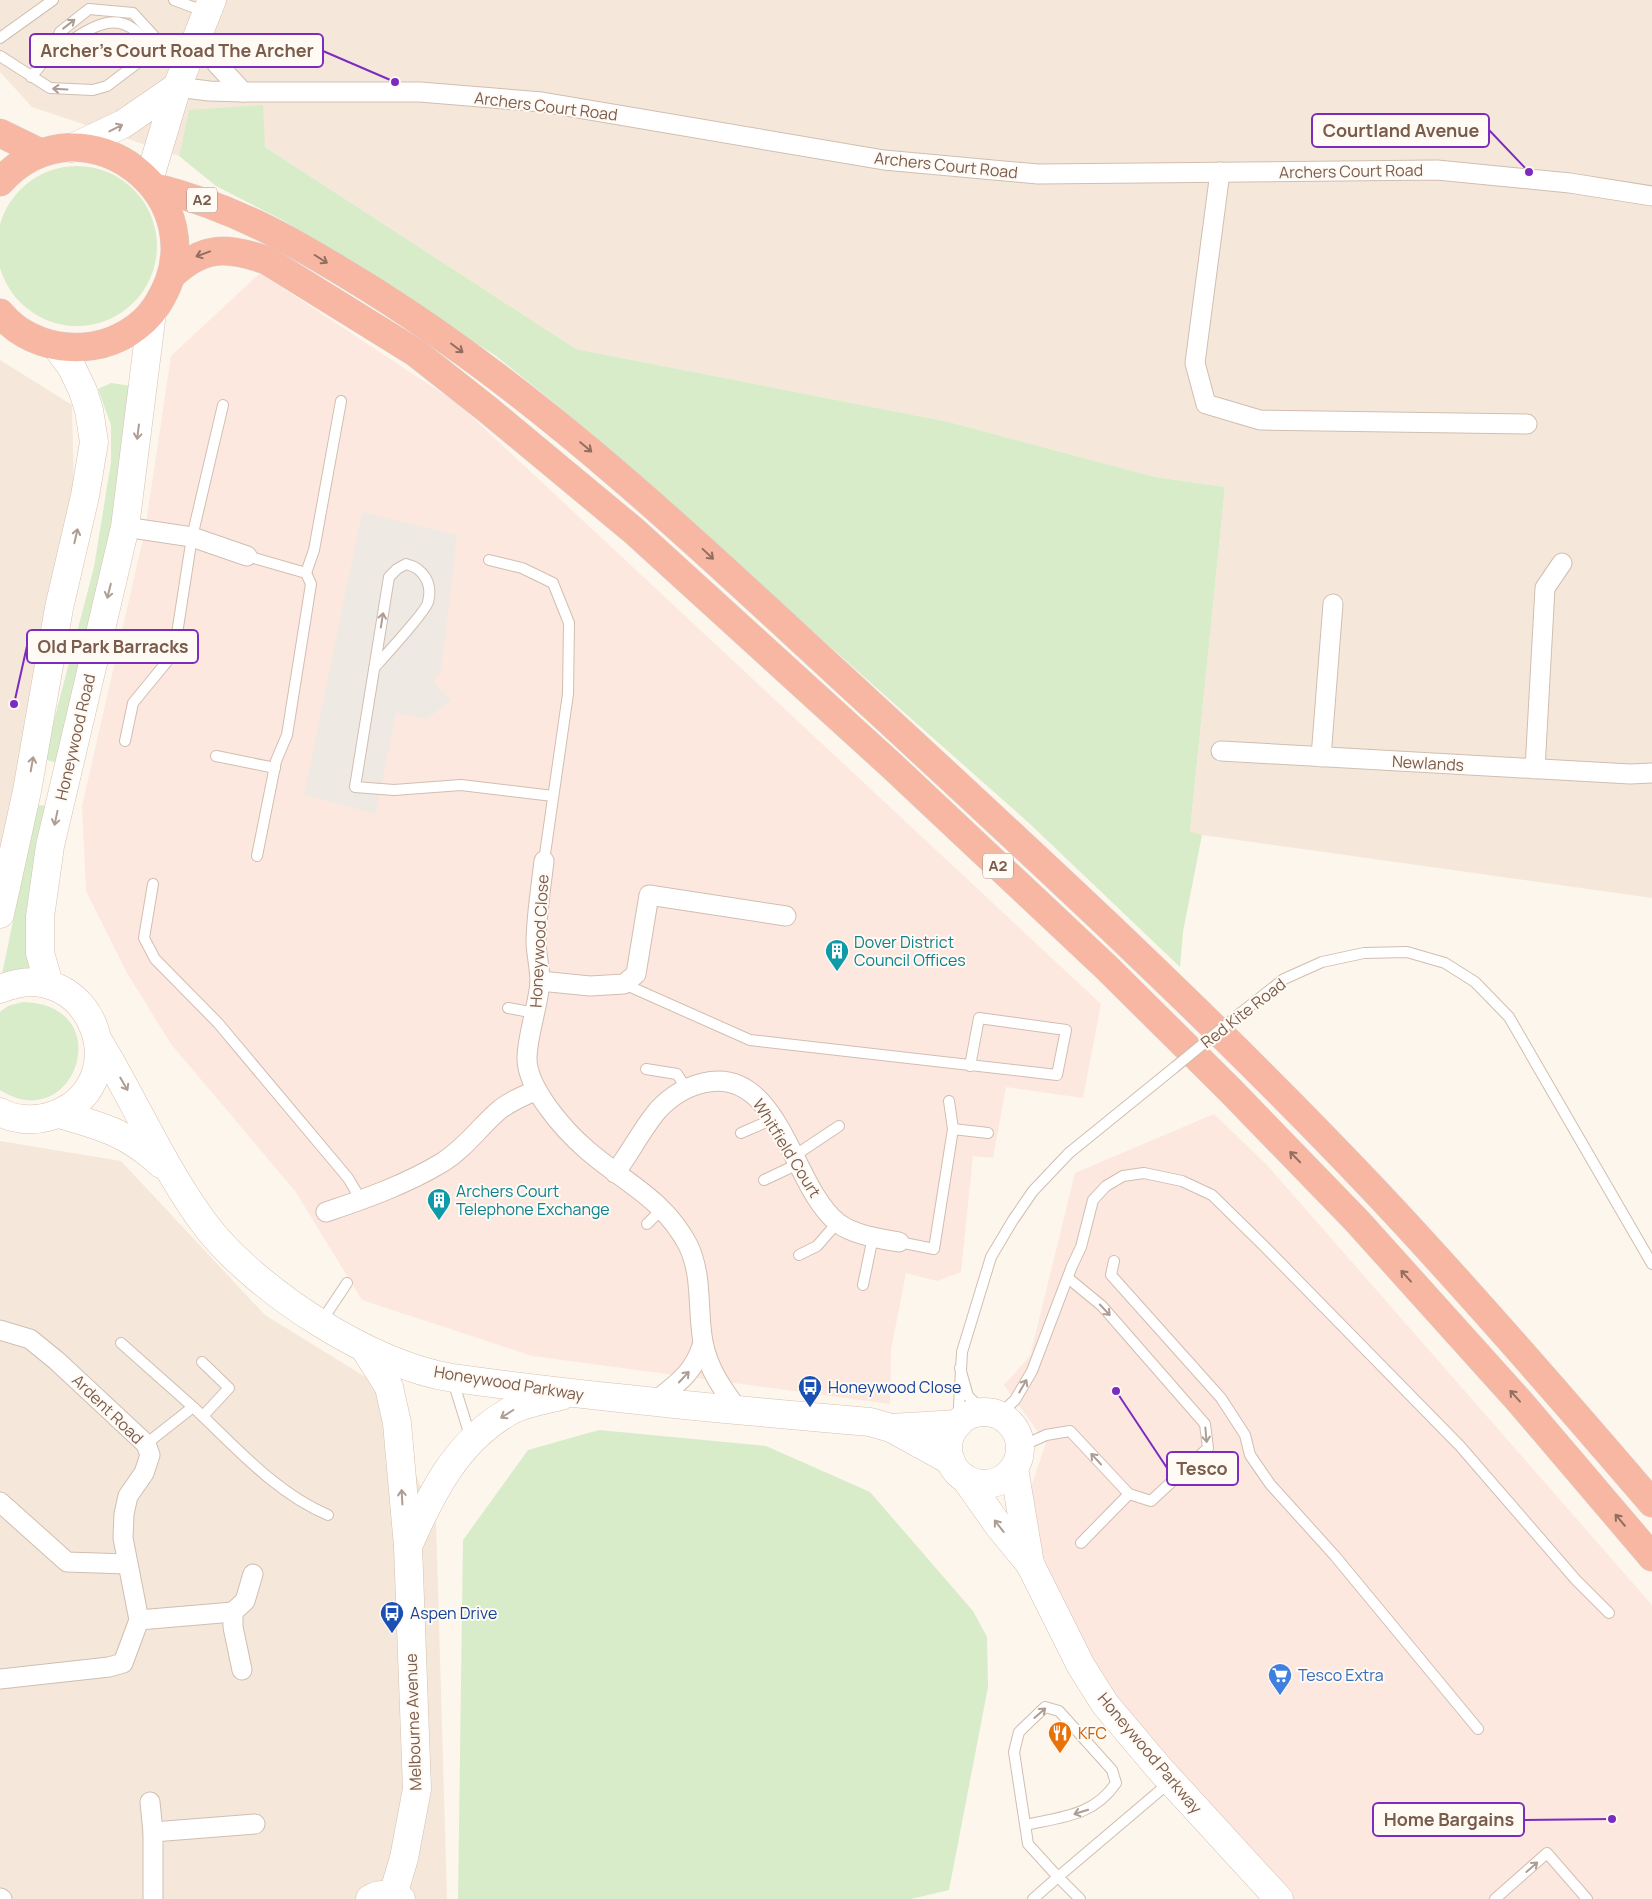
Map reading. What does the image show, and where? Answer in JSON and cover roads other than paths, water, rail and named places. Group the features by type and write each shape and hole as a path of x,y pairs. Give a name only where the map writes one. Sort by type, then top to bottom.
{"highway":[{"path":"0,133 41,153"},
{"path":"0,182 17,166 41,153 72,148 93,149 114,155 132,166 152,183 170,214 175,259 172,275 152,312 132,330 109,342 83,348 56,346 30,337 16,328 0,313"},
{"name":"A2","path":"152,183 197,198 280,234 430,327 560,426 658,508 1130,947 1250,1064 1357,1173 1545,1378 1652,1503"},
{"name":"A2","path":"172,275 189,260 208,252 239,251 266,260 416,353 634,530 891,764 1107,968 1230,1090 1344,1207 1520,1402 1652,1557"}],"street":[{"path":"152,183 176,87 210,6"},
{"path":"198,38 217,64 244,92"},
{"path":"72,148 124,124 176,87"},
{"name":"Archers Court Road","path":"176,87 244,92 420,92 542,102 884,160 1038,174 1437,170 1570,184 1652,196"},
{"path":"1220,172 1195,362 1206,404 1260,420 1527,424"},
{"name":"Honeywood Road","path":"49,984 40,953 40,917 50,846 125,527 152,312"},
{"path":"0,914 27,791 59,608 85,496 94,442 89,410 83,391 72,366 56,346"},
{"path":"125,527 192,537 247,556"},
{"path":"1535,769 1546,588 1562,563"},
{"path":"1321,757 1333,604"},
{"name":"Newlands","path":"1221,751 1630,774 1652,773"},
{"name":"Honeywood Close","path":"544,861 536,943 540,981 527,1058 537,1090 563,1126 586,1149 663,1208 688,1246 699,1283 703,1342 716,1380 739,1411"},
{"path":"540,981 590,986 624,984 636,974 649,895 786,916"},
{"path":"0,989 13,984 31,982 49,984 68,992 83,1006 94,1023 99,1042 99,1060 94,1076 86,1092 74,1105 59,1114 40,1119 22,1119 0,1112"},
{"name":"Honeywood Parkway","path":"99,1042 132,1098 170,1172 207,1227 232,1255 266,1286 320,1323 365,1349 452,1378 739,1411 870,1422 891,1428 958,1470 998,1525 1030,1564 1081,1666 1105,1704 1171,1781 1279,1899"},
{"name":"Whitfield Court","path":"615,1173 658,1110 686,1088 711,1081 740,1086 755,1094 773,1119 822,1206 837,1222 845,1228 873,1237 900,1242"},
{"path":"326,1212 361,1200 443,1162 471,1142 497,1112 515,1099 537,1090"},
{"name":"Honeywood Parkway","path":"59,1114 117,1132 146,1150 170,1172"},
{"name":"Ardent Road","path":"0,1330 30,1339 146,1444 150,1455 144,1473 128,1496 124,1514 123,1538 139,1620"},
{"name":"Honeywood Close","path":"654,1402 685,1378 696,1361 703,1342"},
{"name":"Melbourne Avenue","path":"365,1349 389,1387 393,1405 398,1432 408,1546 417,1789 404,1858 388,1898"},
{"name":"Melbourne Avenue","path":"408,1546 422,1514 454,1459 471,1440 511,1410 570,1393"},
{"path":"987,1412 1006,1419 1014,1428 1020,1436 1017,1458 1004,1478 994,1484 975,1483 958,1470 949,1441 958,1424 966,1417 987,1412"},
{"name":"Honeywood Parkway","path":"891,1428 958,1424"},
{"name":"Honeywood Parkway","path":"1017,1458 1030,1564"},
{"path":"0,1502 67,1562 127,1564"},
{"path":"0,1679 109,1667 123,1663 139,1620 233,1612 244,1601 253,1574"},
{"path":"233,1612 233,1627 242,1670"},
{"path":"150,1802 153,1899"},
{"path":"152,1832 255,1824"}],"lane":[{"path":"0,38 53,0"},
{"path":"174,0 210,6"},
{"path":"0,56 31,77 50,88 93,90 132,60 142,49 144,40 138,29 127,19 111,17 94,21 64,47 48,56 31,77"},
{"path":"257,856 275,768 287,735 311,595 312,584 306,572 314,550 341,401"},
{"path":"125,742 133,703 174,653 192,537 223,405"},
{"path":"247,556 306,572"},
{"path":"489,560 522,568 554,583 569,623 568,694 544,861"},
{"path":"374,668 428,603 429,587 424,573 417,567 406,564 389,577 374,668 355,787 394,790 461,784 553,796"},
{"path":"216,756 275,768"},
{"path":"153,884 144,938 155,959 247,1058 348,1178 361,1200"},
{"name":"Red Kite Road","path":"958,1424 962,1352 991,1257 1033,1191 1069,1153 1242,1012 1284,979 1322,962 1364,953 1407,952 1445,963 1475,982 1509,1017 1652,1264"},
{"path":"624,984 750,1040 970,1066 1057,1075 1066,1030 979,1018 970,1066"},
{"path":"508,1008 535,1013"},
{"path":"646,1069 677,1074 686,1088"},
{"path":"900,1242 934,1249 953,1129 949,1101"},
{"path":"741,1133 773,1119"},
{"path":"764,1180 796,1160 839,1126"},
{"path":"953,1129 988,1133"},
{"path":"987,1412 1003,1411 1015,1400 1032,1371 1081,1247 1093,1200 1106,1186 1122,1176 1144,1173 1182,1180 1204,1189 1263,1245 1460,1446 1576,1580 1609,1613"},
{"path":"648,1224 663,1208"},
{"path":"799,1255 817,1246 837,1222"},
{"path":"863,1285 873,1237"},
{"path":"1114,1261 1111,1275 1221,1398 1245,1435 1250,1455 1270,1484 1335,1556 1478,1729"},
{"path":"1017,1458 1046,1435 1070,1431 1129,1494 1151,1501 1208,1448 1205,1424 1102,1306 1068,1278"},
{"path":"320,1323 347,1283"},
{"path":"121,1343 193,1406 272,1480 306,1506 328,1515"},
{"path":"202,1362 229,1388 203,1416"},
{"name":"Red Kite Road","path":"960,1368 968,1396 976,1405 987,1412"},
{"path":"452,1378 471,1440"},
{"path":"146,1444 193,1406"},
{"path":"1082,1543 1129,1494"},
{"path":"1025,1825 1087,1811 1110,1792 1116,1783 1112,1770 1059,1711 1045,1707 1019,1732 1014,1752 1025,1825 1028,1844 1080,1899"},
{"path":"1034,1899 1171,1781"},
{"path":"1495,1899 1548,1853 1587,1899"}],"place":[{"name":"Archer's Court Road The Archer","path":"395,82"},
{"name":"Courtland Avenue","path":"1529,172"},
{"name":"Old Park Barracks","path":"14,704"},
{"name":"Dover District Council Offices","path":"837,972"},
{"name":"Archers Court Telephone Exchange","path":"439,1221"},
{"name":"Tesco","path":"1116,1391"},
{"name":"Honeywood Close","path":"810,1408"},
{"name":"Aspen Drive","path":"392,1634"},
{"name":"Tesco Extra","path":"1280,1696"},
{"name":"KFC","path":"1060,1754"},
{"name":"Home Bargains","path":"1612,1819"}]}
